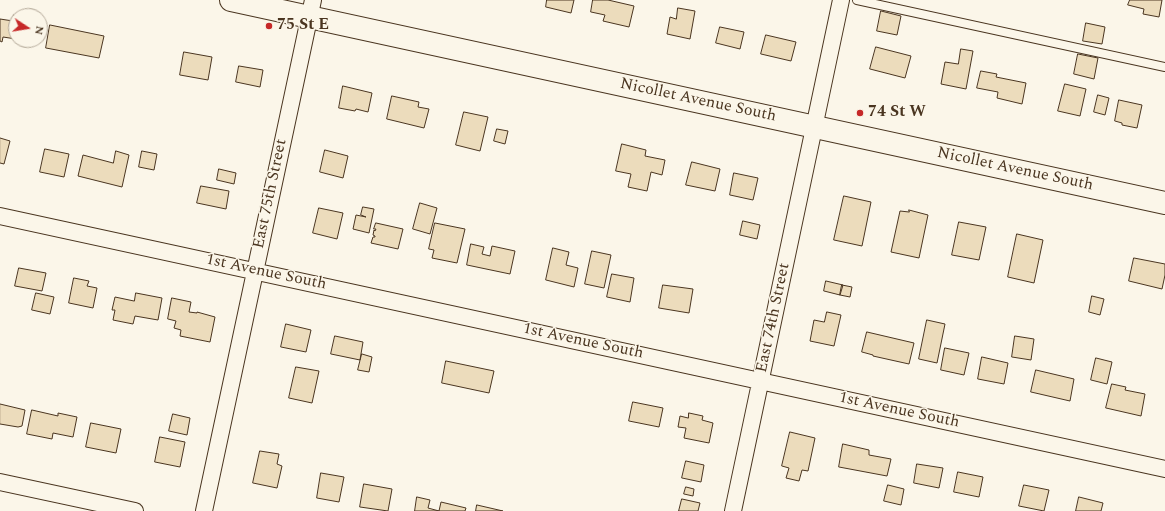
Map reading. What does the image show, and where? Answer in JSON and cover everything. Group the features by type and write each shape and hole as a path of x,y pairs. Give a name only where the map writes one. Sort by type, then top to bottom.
{"main road":[{"name":"Nicollet Avenue South","path":"231,0 311,9 815,126 1165,203"}],"street":[{"name":"East 74th Street","path":"733,511 841,0"},
{"name":"East 75th Street","path":"204,511 311,9"},
{"name":"1st Avenue South","path":"0,216 1165,469"},
{"path":"0,482 134,511"}],"lane":[{"path":"857,0 1165,67"}],"building":[{"path":"547,0 574,0 571,13 546,7"},
{"path":"593,0 608,0 634,6 629,27 603,21 605,15 591,12"},
{"path":"1130,0 1162,0 1159,17 1143,14 1144,9 1128,5"},
{"path":"678,8 695,11 690,39 667,34 670,17 676,19"},
{"path":"881,11 901,16 897,35 877,31"},
{"path":"0,19 8,20 8,38 3,37 2,42 0,41"},
{"path":"1086,23 1105,27 1102,44 1083,41"},
{"path":"50,25 104,36 99,58 46,48 48,48"},
{"path":"720,27 744,32 740,49 716,43"},
{"path":"766,35 796,42 791,61 761,54"},
{"path":"876,47 911,56 905,78 870,69"},
{"path":"961,49 973,51 966,89 941,84 945,62 958,64"},
{"path":"184,52 212,57 208,80 180,75"},
{"path":"1078,54 1098,58 1094,79 1074,74"},
{"path":"239,66 263,70 260,87 236,82"},
{"path":"981,71 997,74 996,77 1026,83 1022,104 997,98 998,92 977,88"},
{"path":"1065,84 1086,89 1080,116 1058,111"},
{"path":"343,86 372,93 368,112 356,109 355,111 339,108"},
{"path":"1098,95 1109,98 1105,115 1094,112"},
{"path":"392,96 419,102 418,107 429,109 424,128 387,119"},
{"path":"1119,100 1142,105 1137,128 1122,125 1122,123 1115,121"},
{"path":"464,112 488,117 480,151 456,145"},
{"path":"497,129 508,131 505,144 494,141"},
{"path":"0,138 10,141 4,164 0,163"},
{"path":"622,144 646,150 645,156 665,160 662,175 651,172 647,191 628,187 631,174 616,171"},
{"path":"45,149 69,154 64,177 40,172"},
{"path":"325,150 348,156 343,178 320,172"},
{"path":"116,151 129,155 122,187 78,176 83,155 113,163"},
{"path":"142,151 157,154 154,170 139,167"},
{"path":"692,162 720,169 715,191 686,185"},
{"path":"219,169 236,173 234,184 217,180"},
{"path":"734,173 758,178 753,200 730,195"},
{"path":"201,186 229,191 226,209 197,203"},
{"path":"844,196 871,202 862,246 834,240"},
{"path":"420,203 437,208 430,234 413,229"},
{"path":"363,207 374,209 369,233 353,229 356,215 366,217 361,215"},
{"path":"319,208 343,213 337,239 313,233"},
{"path":"909,210 928,215 919,258 891,252 900,211 909,212"},
{"path":"743,221 760,225 757,239 740,235"},
{"path":"959,222 986,227 979,260 952,255"},
{"path":"376,223 403,229 398,249 371,243 373,237 375,237 373,235 374,230 375,231 376,229 374,229"},
{"path":"435,223 465,229 457,263 432,258 434,250 429,249"},
{"path":"1017,234 1043,240 1034,283 1008,277"},
{"path":"471,244 484,247 482,254 490,256 492,246 515,251 510,274 467,265"},
{"path":"553,248 569,252 566,265 578,268 574,287 546,280"},
{"path":"592,251 611,255 604,288 585,284"},
{"path":"1134,258 1165,264 1165,275 1162,289 1129,281"},
{"path":"19,268 46,273 42,291 15,286"},
{"path":"612,274 634,278 630,302 607,297"},
{"path":"74,278 89,281 87,286 97,288 93,308 69,303"},
{"path":"826,281 843,285 840,295 824,291"},
{"path":"663,285 693,289 689,313 659,308"},
{"path":"842,285 852,287 850,297 840,295"},
{"path":"36,293 54,297 50,314 32,310"},
{"path":"136,293 162,298 158,320 135,316 133,324 113,320 115,310 112,310 115,297 134,301"},
{"path":"1092,296 1104,299 1100,315 1089,312"},
{"path":"172,298 191,302 189,312 197,312 215,317 210,342 180,336 181,330 174,328 176,321 168,319"},
{"path":"827,312 841,315 834,346 810,341 814,320 824,322"},
{"path":"927,320 945,324 937,363 919,359"},
{"path":"286,324 311,330 306,352 281,347"},
{"path":"867,332 914,343 909,364 862,352"},
{"path":"335,336 363,342 360,360 331,354"},
{"path":"1015,336 1034,339 1031,360 1012,357"},
{"path":"945,348 969,353 964,375 941,370"},
{"path":"362,354 372,357 369,372 358,370"},
{"path":"982,357 1008,363 1004,384 978,379"},
{"path":"1096,358 1112,362 1107,384 1091,380"},
{"path":"446,361 494,371 489,393 442,383"},
{"path":"296,367 319,371 312,403 289,398"},
{"path":"1036,370 1074,379 1070,401 1031,392"},
{"path":"1112,384 1126,387 1125,390 1145,394 1141,416 1106,408"},
{"path":"633,402 663,408 659,427 629,421"},
{"path":"0,404 25,410 22,426 18,427 0,424"},
{"path":"32,410 58,416 58,413 77,417 73,437 53,433 52,439 27,434"},
{"path":"689,413 703,416 702,420 713,423 709,443 684,438 686,428 678,427 680,416 688,418"},
{"path":"173,414 190,418 187,435 169,431"},
{"path":"91,423 121,429 116,453 86,447"},
{"path":"790,432 815,438 808,471 802,470 799,481 786,478 789,468 782,466"},
{"path":"160,437 185,442 180,467 155,462"},
{"path":"843,444 869,450 869,455 891,459 887,476 839,467"},
{"path":"260,451 279,454 277,464 282,466 277,488 253,483"},
{"path":"686,461 704,465 701,482 682,478"},
{"path":"917,464 943,468 939,488 914,483"},
{"path":"958,472 983,477 979,497 954,492"},
{"path":"321,473 344,477 339,502 317,498"},
{"path":"364,484 392,489 388,511 360,507"},
{"path":"888,485 904,489 901,505 884,501"},
{"path":"1024,485 1049,490 1044,511 1019,506"},
{"path":"686,487 694,489 693,496 684,494"},
{"path":"417,497 430,500 428,508 439,511 415,511"},
{"path":"1079,497 1103,503 1101,511 1076,511"},
{"path":"682,499 700,503 698,511 679,511"},
{"path":"441,502 466,508 465,511 439,511"},
{"path":"477,505 503,511 476,511"}],"place":[{"name":"75 St E","path":"269,26"},
{"name":"74 St W","path":"860,113"}]}
